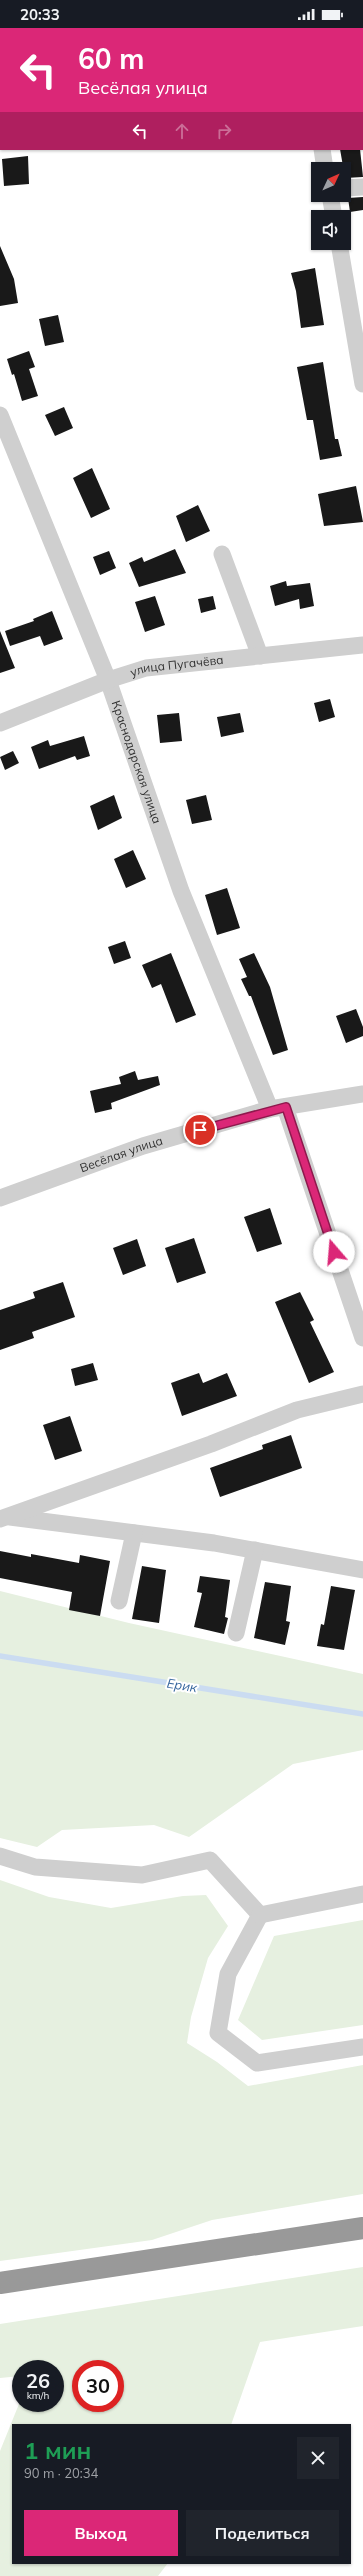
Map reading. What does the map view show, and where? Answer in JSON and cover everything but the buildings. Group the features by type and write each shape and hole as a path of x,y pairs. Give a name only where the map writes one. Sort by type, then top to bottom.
{"highway":[{"path":"0,2283 363,2228"}],"street":[{"path":"322,150 325,162"},
{"path":"351,188 363,187"},
{"path":"340,250 361,361 363,384"},
{"name":"Краснодарская улица","path":"0,415 108,680 181,891 278,1108 363,1338"},
{"path":"222,554 260,656"},
{"name":"улица Пугачёва","path":"0,723 108,680 146,668 363,645"},
{"name":"Весёлая улица","path":"0,1198 143,1146 278,1108 363,1094"},
{"path":"3,1518 203,1446 297,1410 363,1394"},
{"path":"3,1518 134,1533 255,1550 363,1570"},
{"path":"119,1601 134,1533"},
{"path":"236,1633 255,1550"},
{"path":"0,1856 35,1867 142,1875 210,1860 260,1915"},
{"path":"260,1915 363,1894"},
{"path":"260,1915 228,1974 218,2033 257,2063 363,2047"}],"green space":[{"path":"0,1591 129,1623 363,1674 363,1750 293,1764 189,1837 154,1825 62,1830 37,1847 0,1838"},
{"path":"0,1880 49,1897 111,1908 183,1896 206,1895 228,1926 208,1958 191,2017 187,2043 217,2062 248,2086 363,2065 363,2194 212,2220 152,2240 0,2261"},
{"path":"363,1920 363,2025 262,2040 238,2020 274,1936"},
{"path":"363,2267 363,2326 260,2342 231,2424 12,2424 12,2564 167,2564 158,2576 0,2576 0,2451 16,2412 64,2412 64,2360 12,2360 12,2377 0,2378 0,2324"}],"waterway":[{"name":"Ерик","path":"0,1656 363,1714"}],"route":[{"path":"200,1130 270,1109 286,1107 334,1252"}]}
